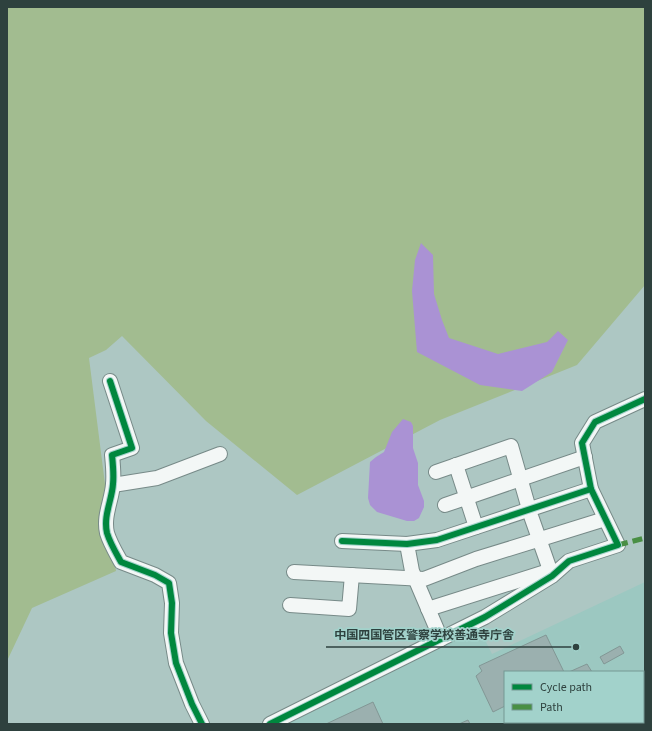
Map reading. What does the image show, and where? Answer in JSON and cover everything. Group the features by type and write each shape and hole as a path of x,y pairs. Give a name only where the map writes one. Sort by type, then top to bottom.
{"street":[{"path":"110,381 132,448 112,455 114,468 113,485 107,516 107,533 121,562 155,575 169,583 172,603 171,633 176,663 192,704 202,724"},
{"path":"270,724 485,617 552,576 569,561 618,545 591,488 582,443 595,422 645,399"},
{"path":"436,472 512,446 529,510 550,570"},
{"path":"113,485 157,478 220,454"},
{"path":"446,505 585,457"},
{"path":"456,465 476,527"},
{"path":"342,541 407,544 437,540 591,488"},
{"path":"294,572 424,579 476,559 605,519"},
{"path":"407,544 412,571 441,639"},
{"path":"428,609 564,566"},
{"path":"290,605 349,609 352,575"}],"shaded area":[{"path":"7,7 645,7 645,285 577,365 440,420 297,495 206,421 122,336 106,350 89,358 116,571 32,608 7,661"},
{"path":"421,243 433,255 434,294 449,338 498,354 547,342 558,331 568,340 552,372 522,391 480,385 417,352 412,291 415,260"},
{"path":"403,419 411,422 413,426 413,448 418,463 418,485 424,501 424,507 419,518 414,521 407,521 377,512 370,505 368,498 370,462 384,452 392,432"},
{"path":"645,582 645,724 286,724 478,626 492,654"}],"building":[{"path":"546,635 564,671 504,671 504,706 493,712 476,676 482,671 479,666"},
{"path":"620,646 624,653 604,664 600,657"},
{"path":"587,664 591,671 571,671"},
{"path":"373,702 383,724 326,724"},
{"path":"468,720 470,724 459,724"},
{"path":"610,723 611,724 563,724"}],"marked path":[{"path":"618,545 645,538"}],"cycle path":[{"path":"110,381 132,448 112,455 113,480 106,520 107,533 121,562 155,575 169,583 172,603 171,633 176,663 192,704 202,724"},
{"path":"270,724 485,617 552,576 569,561 618,545 591,489 582,443 595,422 645,399"},
{"path":"342,541 407,544 437,540 591,489"}],"place":[{"name":"中国四国管区警察学校善通寺庁舎","path":"576,647"}]}
